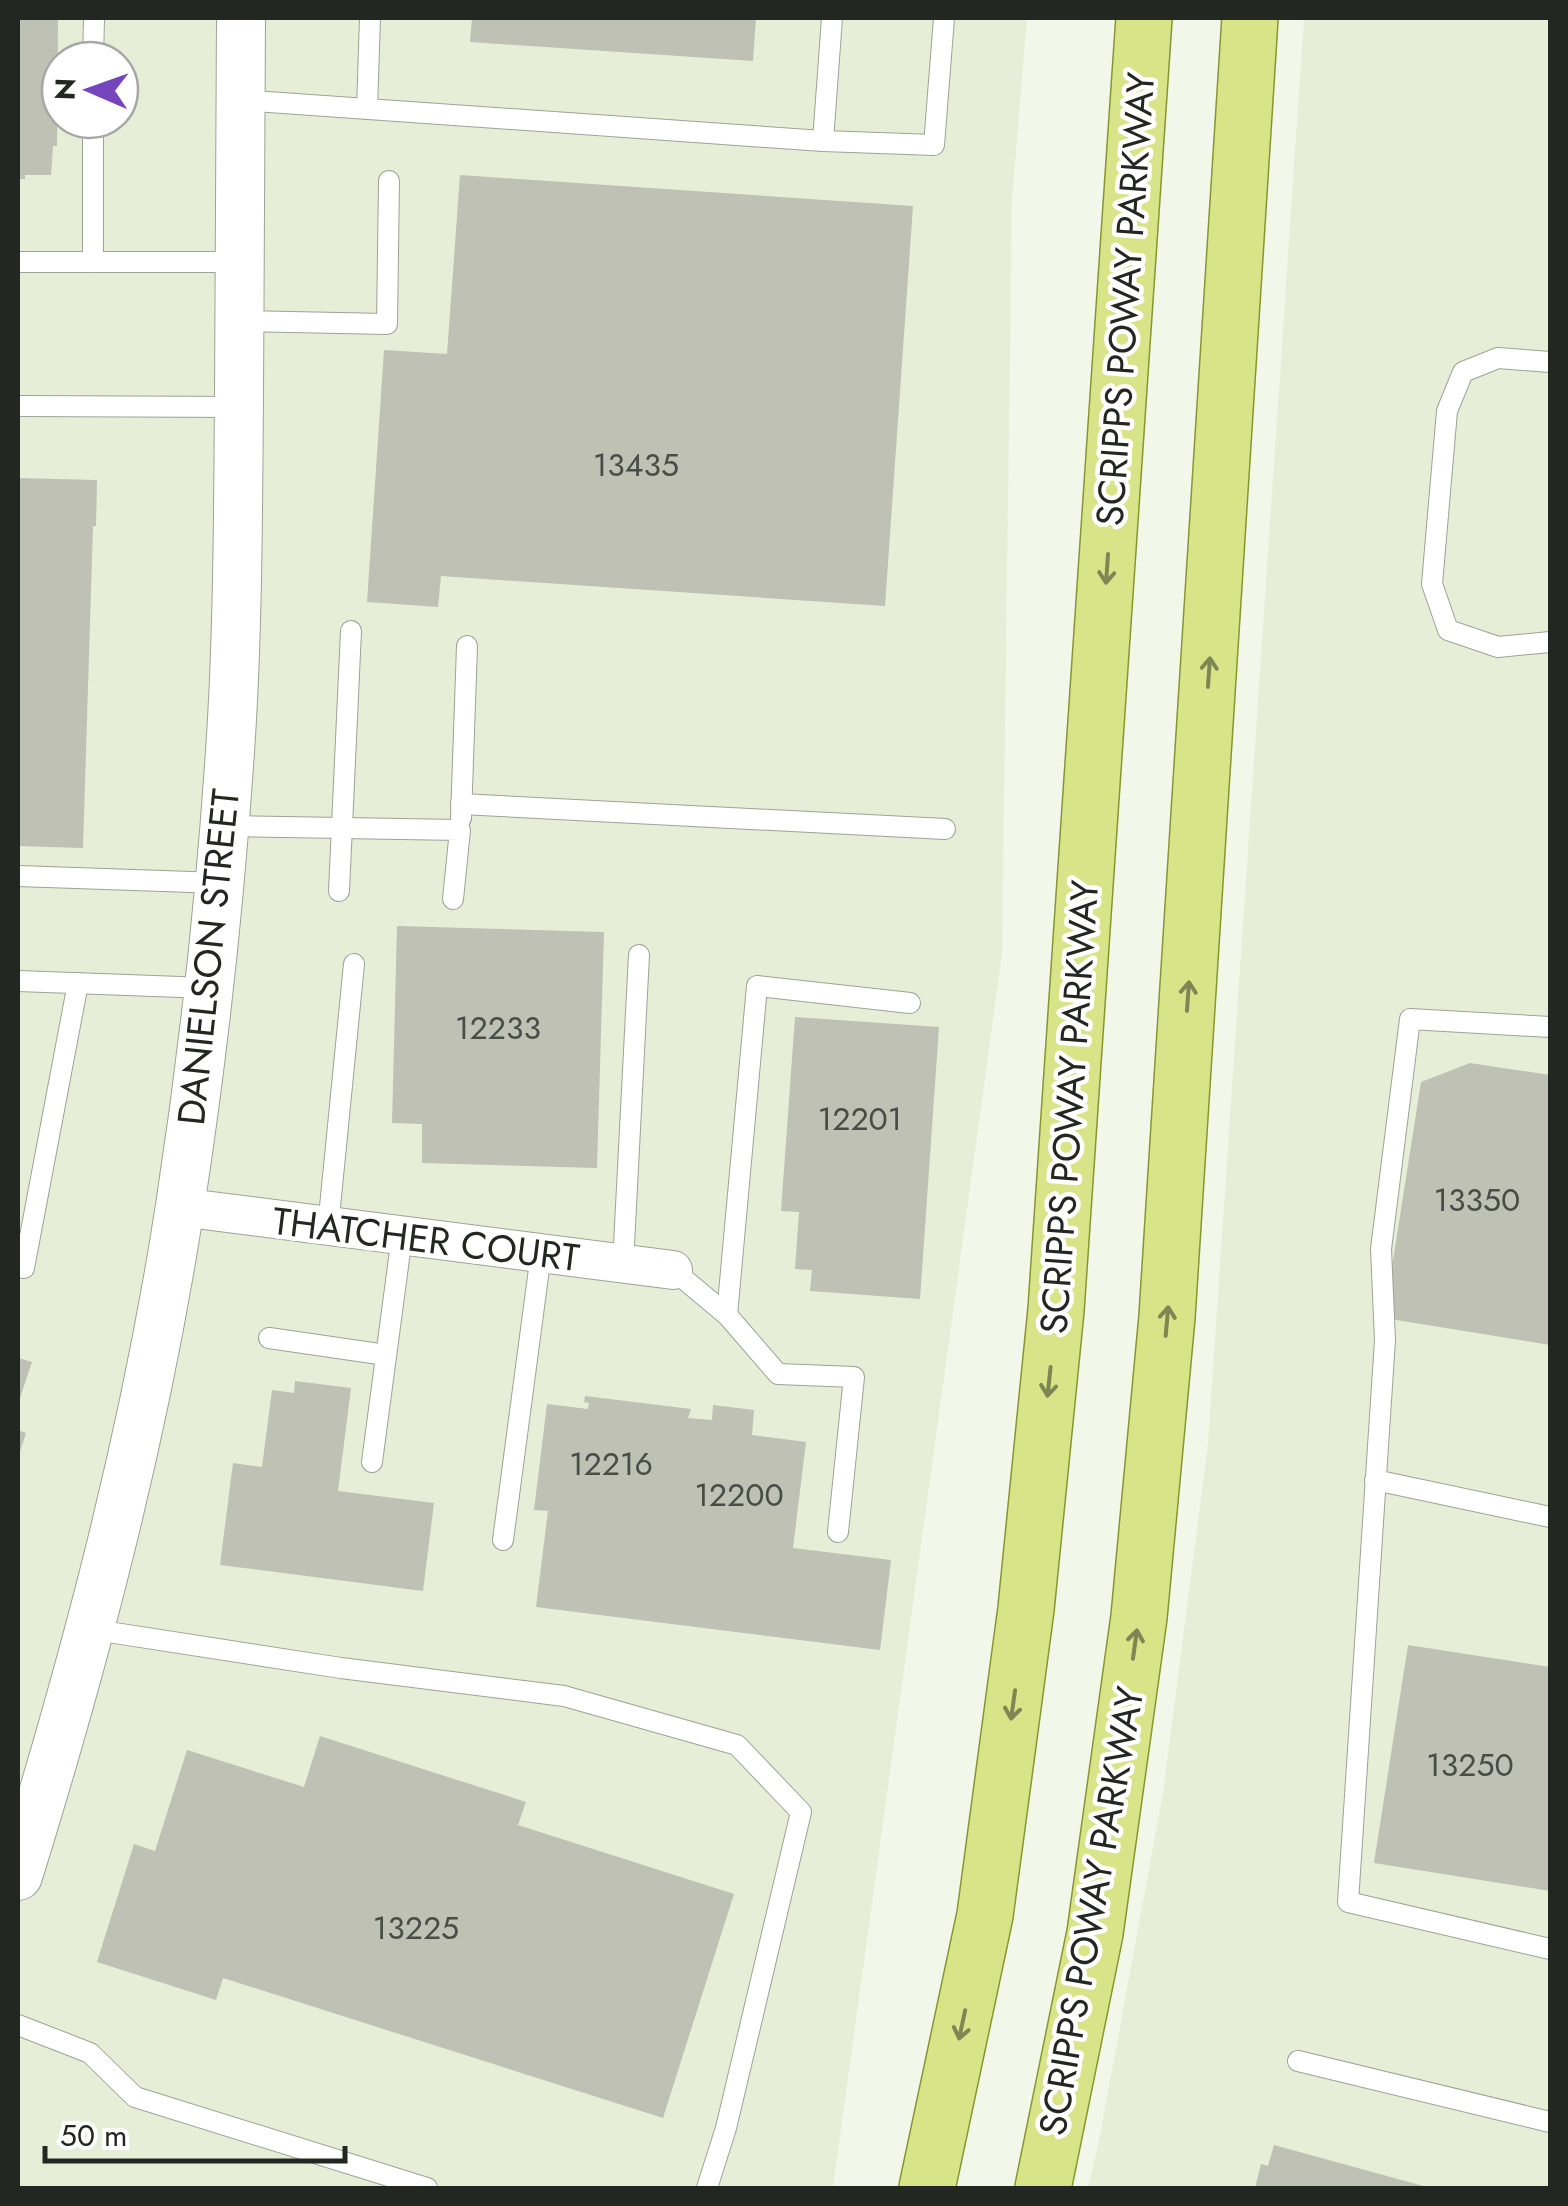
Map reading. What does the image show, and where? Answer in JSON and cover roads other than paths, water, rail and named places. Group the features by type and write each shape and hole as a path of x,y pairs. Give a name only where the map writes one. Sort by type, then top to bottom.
{"main road":[{"name":"SCRIPPS POWAY PARKWAY","path":"927,2188 984,1915 1026,1609 1056,1310 1144,18"},
{"name":"SCRIPPS POWAY PARKWAY","path":"1043,2188 1095,1933 1139,1617 1168,1318 1250,18"}],"street":[{"name":"DANIELSON STREET","path":"18,1876 89,1629 126,1478 180,1207 208,988 232,732 237,585 241,18"},
{"name":"THATCHER COURT","path":"180,1207 673,1270"}],"lane":[{"path":"368,109 370,18"},
{"path":"823,141 832,18"},
{"path":"240,100 823,141 934,145 944,18"},
{"path":"92,262 93,140"},
{"path":"239,321 386,324 389,182"},
{"path":"18,262 240,262"},
{"path":"1550,362 1498,358 1464,372 1448,411 1432,584 1448,630 1498,647 1550,642"},
{"path":"18,406 239,408"},
{"path":"339,892 350,632"},
{"path":"454,899 462,804 467,646"},
{"path":"462,804 945,828"},
{"path":"224,826 460,830"},
{"path":"18,876 220,883"},
{"path":"624,1264 640,954"},
{"path":"328,1226 354,964"},
{"path":"18,981 208,988"},
{"path":"18,1266 24,1268 78,983"},
{"path":"727,1315 757,986 910,1003"},
{"path":"1550,1027 1410,1019 1381,1249 1384,1340 1348,1902 1550,1949"},
{"path":"372,1462 402,1236"},
{"path":"503,1540 542,1254"},
{"path":"673,1270 727,1315 778,1374 854,1376 838,1532"},
{"path":"269,1338 386,1354"},
{"path":"1375,1480 1550,1517"},
{"path":"89,1629 341,1668 564,1696 738,1746 801,1812 726,2128 707,2188"},
{"path":"18,2025 90,2053 135,2097 426,2188"},
{"path":"1298,2061 1550,2122"}]}
